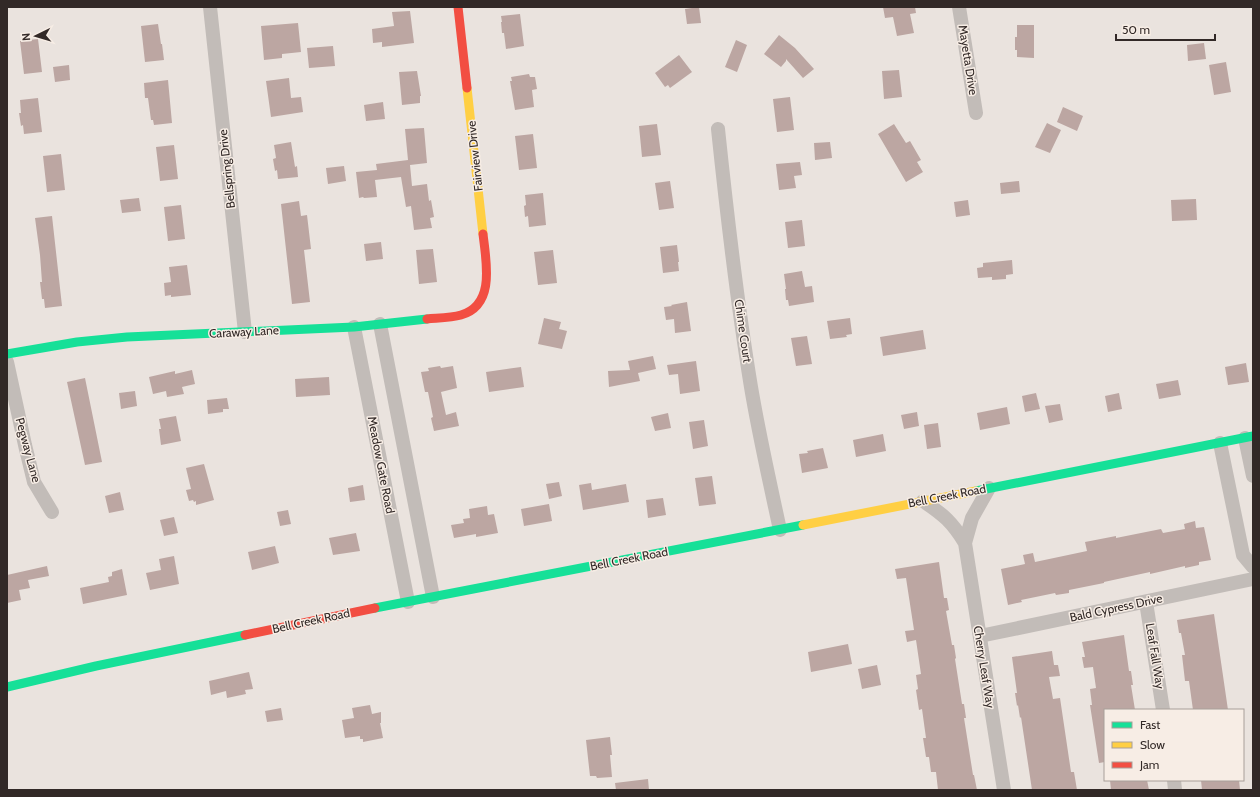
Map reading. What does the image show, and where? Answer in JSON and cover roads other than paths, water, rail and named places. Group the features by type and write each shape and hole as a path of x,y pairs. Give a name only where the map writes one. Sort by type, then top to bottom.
{"street":[{"name":"Bellspring Drive","path":"210,7 245,332"},
{"name":"Fairview Drive","path":"458,7 486,268 486,291 479,305"},
{"name":"Mayetta Drive","path":"960,7 976,113"},
{"name":"Chime Court","path":"718,129 739,308 749,373 780,530"},
{"name":"Caraway Lane","path":"7,354 77,342 127,337 354,327 461,315 479,305"},
{"path":"380,324 433,597"},
{"name":"Meadow Gate Road","path":"354,327 408,602"},
{"name":"Pegway Lane","path":"7,362 34,482 52,512"},
{"name":"Bell Creek Road","path":"7,688 96,666 370,609 780,530 1249,437"},
{"path":"1249,437 1253,476"},
{"path":"1220,443 1243,556 1253,567"},
{"name":"Cherry Leaf Way","path":"965,543 972,518 989,488"},
{"name":"Cherry Leaf Way","path":"923,501 949,520 965,543 1004,790"},
{"name":"Bald Cypress Drive","path":"980,636 1253,579"},
{"name":"Leaf Fall Way","path":"1146,602 1163,709"}]}
